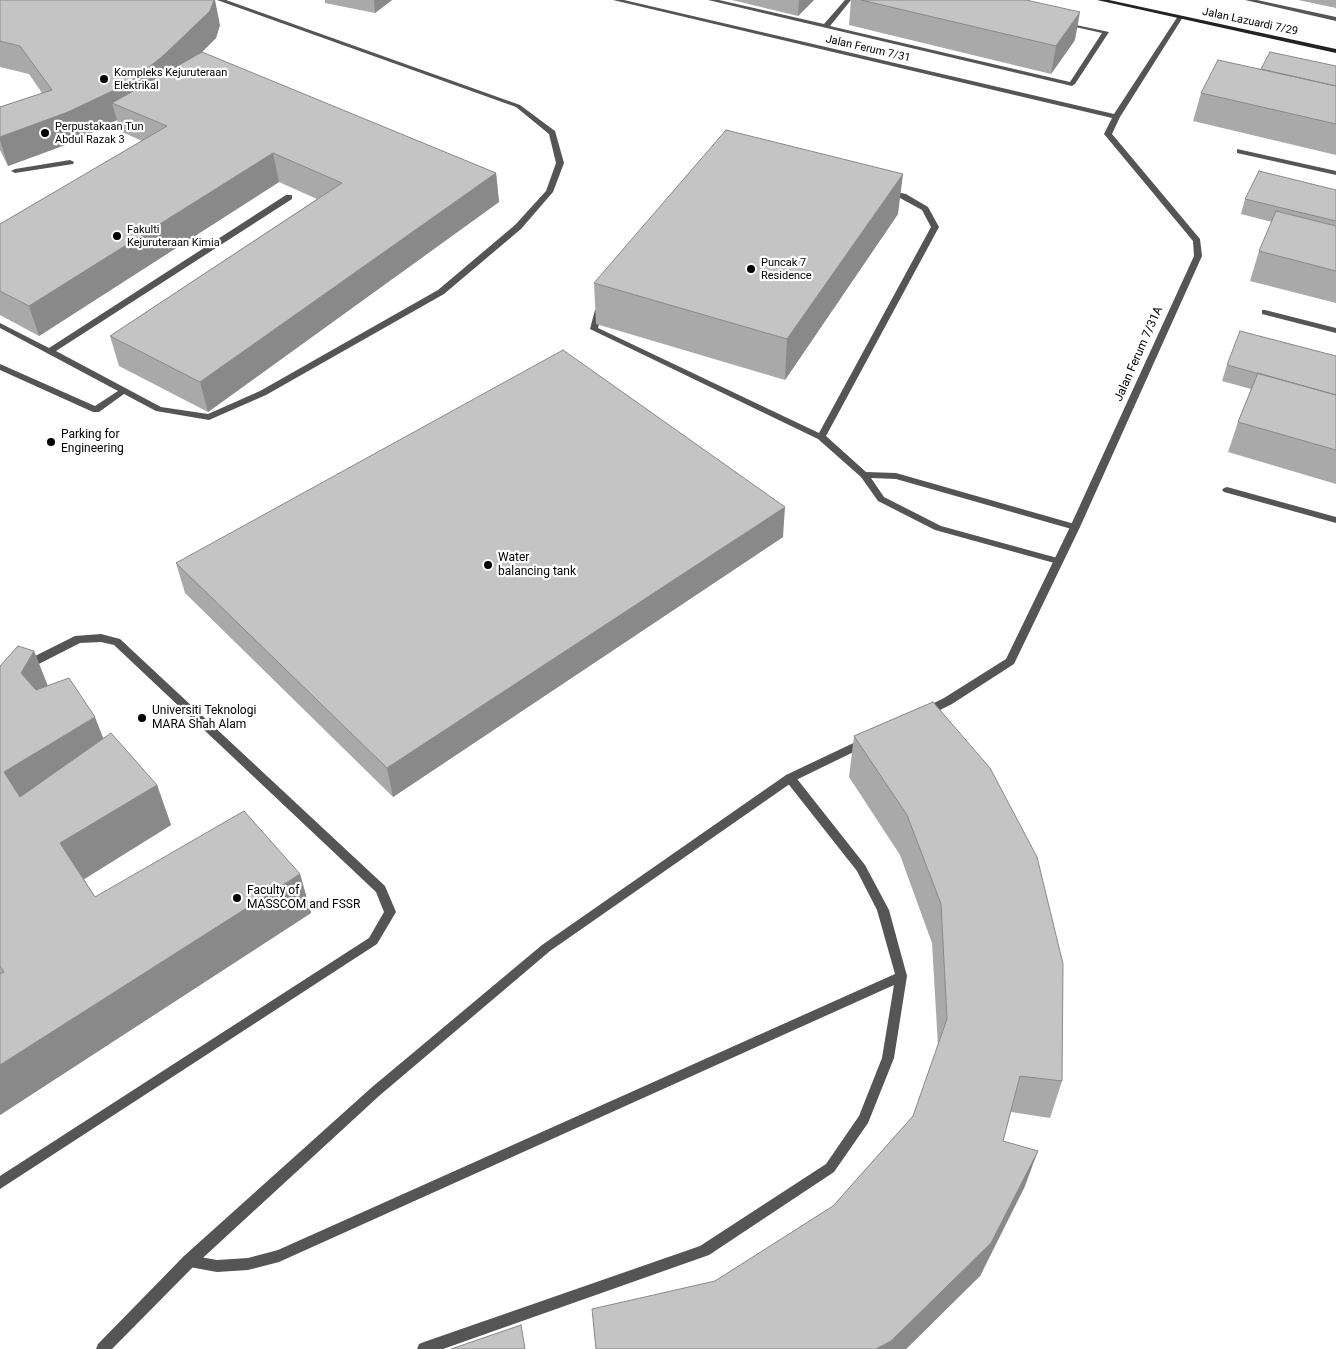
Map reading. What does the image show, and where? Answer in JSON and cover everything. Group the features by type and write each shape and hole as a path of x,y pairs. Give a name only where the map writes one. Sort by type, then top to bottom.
{"street":[{"path":"0,324 159,409 209,417 263,394 441,292 518,227 549,192 560,163 552,133 518,106 220,0"},
{"name":"Jalan Ferum 7/31","path":"616,0 1116,117"},
{"path":"711,0 1072,84 1106,32 1058,22"},
{"path":"825,27 848,0"},
{"name":"Jalan Lazuardi 7/29","path":"1100,0 1336,51"},
{"path":"1248,0 1336,19"},
{"name":"Jalan Ferum 7/31A","path":"913,718 948,701 1010,661 1075,527 1198,256 1197,241 1108,134 1116,117 1180,17"},
{"path":"1240,151 1336,173"},
{"path":"15,171 70,162"},
{"path":"821,436 935,227 925,209 903,196 884,191"},
{"path":"50,351 289,197"},
{"path":"603,302 594,329 821,436 864,475 881,499 938,528 1058,561"},
{"path":"1265,312 1336,331"},
{"path":"0,368 96,410 124,390"},
{"path":"864,475 896,476 1075,527"},
{"path":"1227,490 1336,520"},
{"path":"0,1183 373,941 390,912 381,889 117,642 101,638 78,639 17,670"},
{"path":"103,1349 189,1261 375,1092 546,948 790,778 878,735"},
{"path":"424,1349 704,1251 830,1168 864,1119 888,1058 901,976 883,910 861,868 790,778"},
{"path":"189,1261 217,1266 248,1264 279,1256 901,976"}],"building":[{"name":"Kompleks Kejuruteraan Elektrikal","path":"0,0 214,0 210,11 163,56 127,84 68,112 0,137 0,107 52,90 20,46 0,41"},
{"path":"861,0 1026,0 1080,12 1056,46"},
{"name":"Fakulti Kejuruteraan Kimia","path":"202,52 496,173 200,382 110,336 342,183 273,153 29,306 0,291 0,224 167,126 112,103"},
{"path":"1270,52 1336,66 1336,86 1261,69"},
{"path":"1218,60 1336,86 1336,124 1201,93"},
{"name":"Puncak 7 Residence","path":"726,130 903,174 787,339 594,283"},
{"path":"1259,171 1336,190 1336,221 1245,199"},
{"path":"1276,211 1336,226 1336,271 1259,251"},
{"path":"1240,331 1336,356 1336,395 1227,365"},
{"name":"Water balancing tank","path":"563,350 785,507 387,768 176,563"},
{"path":"1258,373 1336,395 1336,450 1238,422"},
{"name":"Faculty of MASSCOM and FSSR","path":"18,646 34,651 21,673 36,690 69,678 95,717 4,772 20,797 111,733 157,785 60,843 95,897 244,811 300,874 0,1065 0,974 4,972 0,966 0,666"},
{"path":"933,702 990,768 1037,857 1063,964 1062,1081 1020,1076 1003,1141 1038,1151 991,1243 891,1341 876,1349 596,1349 592,1309 715,1281 833,1206 913,1116 947,1019 941,904 907,815 854,736"},
{"path":"521,1325 525,1349 451,1349"}],"place":[{"name":"Kompleks Kejuruteraan Elektrikal","path":"104,79"},
{"name":"Perpustakaan Tun Abdul Razak 3","path":"45,133"},
{"name":"Fakulti Kejuruteraan Kimia","path":"117,236"},
{"name":"Puncak 7 Residence","path":"751,269"},
{"name":"Parking for Engineering","path":"51,442"},
{"name":"Water balancing tank","path":"488,565"},
{"name":"Universiti Teknologi MARA Shah Alam","path":"142,718"},
{"name":"Faculty of MASSCOM and FSSR","path":"237,898"}]}
